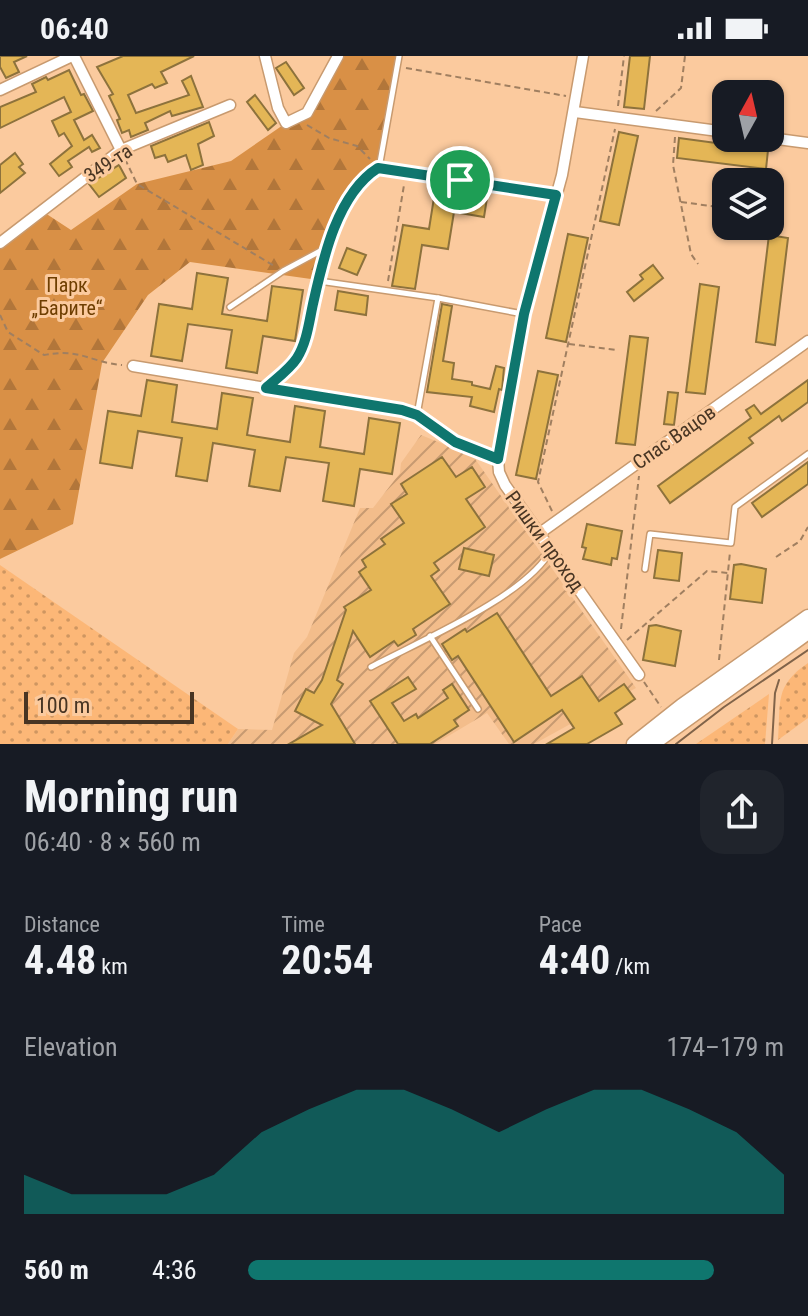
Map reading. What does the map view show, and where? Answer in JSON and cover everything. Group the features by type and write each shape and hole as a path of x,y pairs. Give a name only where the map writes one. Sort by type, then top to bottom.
{"main road":[{"path":"636,744 682,706 808,617"},
{"path":"652,744 808,632"}],"street":[{"path":"0,90 73,56 121,150"},
{"path":"265,56 278,108 286,123 307,113 338,56"},
{"path":"133,366 402,410 417,415 455,442 498,459 524,314 575,112 583,56"},
{"name":"349-та","path":"0,243 121,150 230,105"},
{"path":"575,112 712,130"},
{"path":"784,140 808,143"},
{"path":"266,388 297,358 306,337 327,247 352,193 364,177 378,168 556,195"},
{"name":"Спас Вацов","path":"540,533 808,341"},
{"name":"Ришки проход","path":"498,459 505,485 639,675"}],"lane":[{"path":"378,168 399,56"},
{"path":"230,307 283,271 327,247"},
{"path":"318,280 524,314"},
{"path":"417,415 438,298"},
{"path":"645,569 650,534 731,543 735,507 808,454"},
{"path":"371,667 518,584 544,564 551,549"},
{"path":"430,636 478,709"}],"path":[{"path":"559,520 538,482 617,117 624,56"},
{"path":"645,121 681,88 685,56"},
{"path":"397,66 577,98"},
{"path":"286,123 306,124 329,138 357,146 378,168"},
{"path":"677,125 673,165 691,254 698,264"},
{"path":"121,150 137,184 283,271"},
{"path":"387,290 406,173"},
{"path":"680,202 712,206"},
{"path":"0,315 8,332 44,355 64,351 88,355 102,363 133,366"},
{"path":"568,344 616,350"},
{"path":"619,646 641,460"},
{"path":"776,557 800,541 808,527"},
{"path":"719,660 731,543"},
{"path":"627,582 645,569"},
{"path":"619,646 707,571 728,573"},
{"path":"639,675 659,703"}],"shaded area":[{"path":"421,435 473,456 636,688 534,744 509,744 487,713 435,744 228,744 238,729 272,730 294,653 307,637 360,508 373,508 400,473 401,463"},
{"path":"0,565 238,729 228,744 0,744"},
{"path":"808,663 808,718 778,740 784,687"},
{"path":"769,694 765,744 696,744"}],"green space":[{"name":"Парк „Барите“","path":"338,56 399,56 378,168 352,193 318,280 190,262 148,295 102,363 73,524 0,559 0,243 42,211 71,230 137,184 231,161 286,123 307,113"}],"building":[{"path":"0,56 27,56 14,62 19,72 6,78 0,67"},
{"path":"123,56 194,56 161,72 167,83 155,88 152,84 128,95 136,113 189,95 182,81 191,76 203,107 172,116 170,111 145,123 148,130 131,137 129,130 122,133 117,120 120,119 109,96 113,94 97,67"},
{"path":"630,56 650,56 644,109 624,107"},
{"path":"286,62 304,88 294,95 276,68"},
{"path":"69,70 93,111 74,120 84,140 92,135 100,148 92,152 89,147 68,161 72,167 59,176 50,164 72,146 64,133 59,136 52,121 71,112 64,97 0,128 0,107 36,92 32,84"},
{"path":"255,95 276,123 268,130 247,102"},
{"path":"209,122 214,136 198,144 203,165 191,170 186,155 168,162 165,155 155,158 151,146"},
{"path":"619,132 638,136 619,225 600,221"},
{"path":"679,138 712,142 712,152 768,152 766,168 677,158"},
{"path":"15,153 23,164 19,167 25,173 0,193 0,165"},
{"path":"119,165 126,178 99,197 89,184"},
{"path":"436,185 458,188 457,193 487,198 484,217 454,212 448,249 422,245 415,289 392,286 403,225 429,229"},
{"path":"568,234 588,238 566,342 546,338"},
{"path":"788,238 775,345 756,342 768,240"},
{"path":"347,248 366,255 357,275 339,268"},
{"path":"653,265 663,278 634,301 627,292 643,279 640,275"},
{"path":"197,273 228,278 222,314 267,321 272,286 303,290 295,341 263,336 257,373 226,368 232,330 188,324 182,361 151,356 159,304 192,309"},
{"path":"700,284 719,287 705,394 686,392"},
{"path":"338,291 368,296 366,315 335,310"},
{"path":"442,304 452,306 443,361 454,363 452,379 490,389 496,366 504,368 502,390 499,389 494,412 470,406 472,397 427,392"},
{"path":"630,336 648,338 635,445 616,443"},
{"path":"538,371 558,375 536,479 516,475"},
{"path":"147,380 177,385 172,422 217,429 222,393 253,398 247,435 290,442 295,406 325,411 320,447 364,454 369,418 400,423 392,474 360,469 354,506 323,501 329,463 286,457 280,491 249,486 255,450 213,443 207,481 176,476 182,438 138,431 132,468 100,463 108,411 141,416"},
{"path":"808,380 808,402 782,421 779,416 749,438 753,443 670,503 658,486 751,418 746,410 754,405 761,414"},
{"path":"668,392 678,393 674,425 664,424"},
{"path":"442,457 456,477 472,467 485,487 466,499 485,527 434,563 439,570 431,576 450,604 413,629 416,635 398,646 394,641 370,657 353,631 337,680 343,684 331,704 355,744 289,744 322,725 295,711 306,689 314,693 322,680 346,610 344,607 371,590 359,572 366,567 362,560 385,544 381,539 404,523 391,504 407,494 401,484"},
{"path":"808,462 808,484 762,517 752,503"},
{"path":"587,524 622,531 617,559 612,558 611,565 583,559"},
{"path":"464,548 494,555 489,576 459,569"},
{"path":"658,550 682,553 679,581 654,578"},
{"path":"734,565 766,569 762,603 730,599"},
{"path":"497,613 551,696 582,676 599,701 624,684 635,699 615,713 622,724 587,744 547,744 574,728 562,710 514,742 458,656 452,660 442,644"},
{"path":"649,626 681,631 675,666 643,660"},
{"path":"408,677 416,689 392,703 404,721 416,714 418,718 448,698 443,690 452,684 469,710 454,720 458,726 430,744 398,744 370,701"}],"tram line":[{"path":"676,744 808,650"},
{"path":"772,744 775,693 779,680"}],"route":[{"path":"378,168 460,180 556,195 524,314 498,459 455,442 417,415 402,410 266,388 297,358 306,337 327,247 352,193 364,177 378,168"}]}
